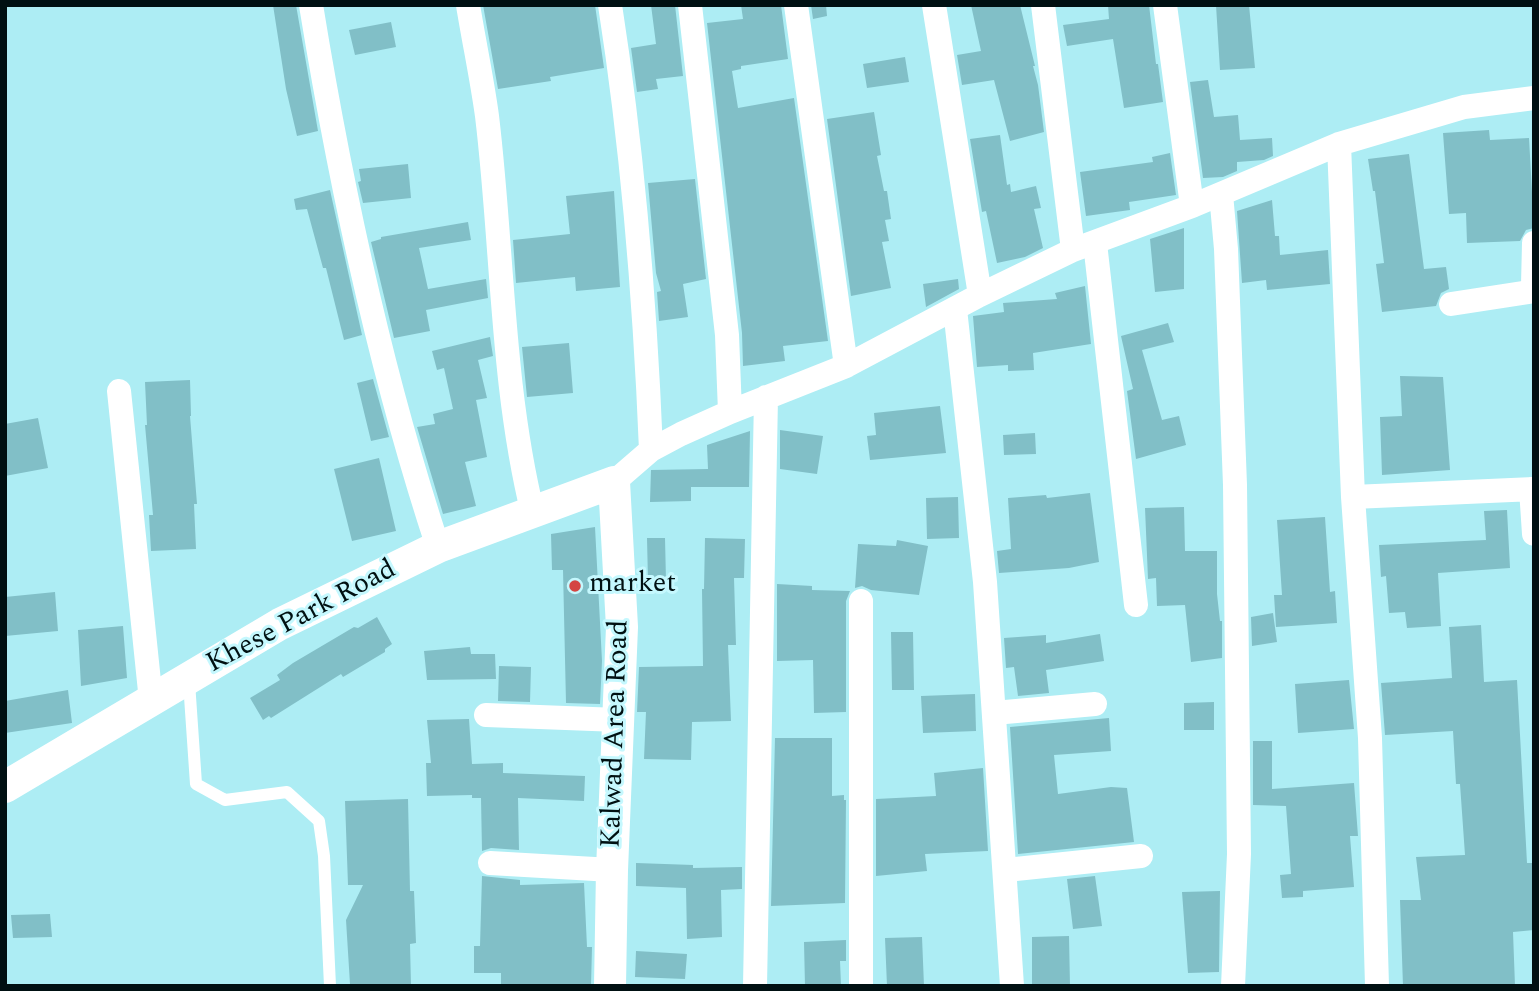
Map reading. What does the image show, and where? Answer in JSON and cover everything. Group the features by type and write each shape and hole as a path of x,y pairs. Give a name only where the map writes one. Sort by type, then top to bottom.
{"street":[{"path":"312,5 349,216 407,454 438,547"},
{"path":"468,5 486,115 521,465 533,514"},
{"path":"610,5 646,327 651,450"},
{"path":"690,5 727,335 730,412"},
{"path":"796,5 846,366"},
{"path":"934,5 980,295"},
{"path":"1043,5 1084,247 1136,605"},
{"path":"1165,5 1192,206"},
{"path":"614,482 651,450 730,412 846,366 980,295 1084,247 1192,206 1339,144 1464,107 1534,98"},
{"path":"1339,144 1353,497 1370,738 1377,986"},
{"path":"1221,194 1235,485 1239,854 1233,986"},
{"path":"1451,304 1529,292 1533,285 1534,243"},
{"path":"955,309 985,583 1012,986"},
{"path":"119,391 151,701"},
{"path":"755,986 766,397"},
{"name":"Khese Park Road","path":"5,787 280,624 438,547 614,482"},
{"name":"Kalwad Area Road","path":"610,986 622,627 614,482"},
{"path":"1353,497 1533,489 1534,534"},
{"path":"861,601 861,986"},
{"path":"994,713 1095,704"},
{"path":"486,715 619,720"},
{"path":"1006,870 1141,856"},
{"path":"491,863 612,870"}],"lane":[{"path":"188,678 196,784 225,800 287,792 319,821 324,856 330,986"}],"building":[{"path":"273,5 296,5 318,131 297,136 286,89"},
{"path":"483,5 595,5 604,68 550,77 551,81 498,89"},
{"path":"651,5 675,5 683,76 656,79 658,89 637,92 631,48 656,44"},
{"path":"741,5 781,5 788,59 741,66 741,69 732,71 738,108 794,98 828,341 783,346 785,361 743,366 742,333 707,23 743,19"},
{"path":"811,5 826,5 827,16 813,19"},
{"path":"971,5 1020,5 1035,66 1044,132 1010,141 994,80 962,85 957,55 981,51"},
{"path":"1108,5 1149,5 1163,102 1124,108 1113,39 1067,46 1063,25 1109,19"},
{"path":"1216,5 1249,5 1255,68 1220,70"},
{"path":"391,22 396,47 355,55 349,30"},
{"path":"905,57 909,82 867,88 863,64"},
{"path":"1208,80 1214,117 1238,115 1240,140 1272,138 1273,156 1264,160 1237,162 1237,171 1223,177 1203,178 1190,82"},
{"path":"874,112 881,155 877,156 884,191 887,191 891,219 885,220 889,241 882,242 891,288 851,296 827,119"},
{"path":"1489,130 1490,140 1529,138 1534,228 1526,230 1520,241 1467,243 1466,213 1449,214 1443,133"},
{"path":"1000,135 1007,185 1010,184 1011,192 1036,186 1041,208 1034,209 1043,248 1025,257 997,263 986,211 982,212 970,139"},
{"path":"1170,153 1176,195 1129,202 1130,210 1086,216 1080,172 1153,162 1152,157"},
{"path":"1409,154 1424,269 1446,267 1449,289 1441,293 1436,306 1382,312 1376,264 1384,263 1368,159"},
{"path":"408,164 411,198 363,203 358,182 361,181 359,169"},
{"path":"695,179 706,279 683,284 688,317 659,321 657,292 661,291 656,273 648,183"},
{"path":"330,190 362,335 344,340 326,268 323,268 307,209 296,210 294,199"},
{"path":"614,191 620,287 576,291 575,277 516,283 513,240 570,234 566,196"},
{"path":"1272,200 1275,236 1279,236 1280,255 1328,250 1330,284 1267,290 1266,280 1242,283 1237,211"},
{"path":"468,222 471,240 419,248 428,289 486,279 488,298 426,310 430,331 394,338 371,242 381,237"},
{"path":"1184,228 1184,289 1155,292 1150,239"},
{"path":"958,279 959,289 926,307 923,284"},
{"path":"1085,286 1091,344 1033,353 1034,370 1008,371 1008,365 977,367 973,316 1004,312 1003,303 1057,299 1055,293"},
{"path":"1168,323 1174,342 1142,350 1162,420 1179,416 1186,445 1136,459 1127,391 1133,389 1121,336"},
{"path":"490,337 493,356 478,360 487,398 476,400 487,457 465,462 476,506 443,514 417,427 435,424 433,414 453,409 444,368 437,370 432,351"},
{"path":"569,343 573,393 527,397 522,347"},
{"path":"1400,376 1443,377 1450,470 1382,475 1380,417 1402,416"},
{"path":"373,379 389,437 371,441 357,383"},
{"path":"190,380 197,504 194,504 196,549 151,551 149,515 153,515 145,425 145,382"},
{"path":"940,406 946,453 870,460 867,436 876,435 874,413"},
{"path":"38,418 48,468 5,476 5,424"},
{"path":"780,430 823,436 817,474 780,469"},
{"path":"750,431 749,487 691,487 691,501 650,502 651,470 708,469 707,445"},
{"path":"1035,433 1036,454 1004,455 1003,435"},
{"path":"379,458 396,531 352,541 334,469"},
{"path":"1090,493 1099,562 1069,568 999,573 997,551 1011,549 1008,498 1046,495 1047,498"},
{"path":"958,497 959,538 927,539 926,498"},
{"path":"1184,507 1185,551 1217,551 1222,658 1191,662 1185,605 1157,606 1156,578 1148,579 1145,508"},
{"path":"1507,510 1510,568 1438,573 1441,626 1407,628 1405,612 1389,613 1386,576 1381,577 1379,545 1486,540 1484,511"},
{"path":"1325,517 1330,592 1335,591 1337,623 1276,627 1274,595 1282,595 1277,520"},
{"name":"market","path":"595,527 602,661 600,704 566,703 563,570 552,570 551,534"},
{"path":"647,538 665,538 666,581 648,581"},
{"path":"705,538 745,539 744,578 734,578 736,645 728,645 731,721 692,722 691,760 644,759 646,712 637,712 639,667 703,666 702,589"},
{"path":"897,540 928,546 919,595 871,590 862,586 855,588 858,544 896,546"},
{"path":"777,584 812,586 812,590 850,591 846,601 846,712 814,713 813,660 777,661"},
{"path":"55,592 58,631 5,636 5,597"},
{"path":"1273,613 1277,642 1252,646 1251,617"},
{"path":"377,617 392,644 385,652 343,677 341,674 271,718 269,716 263,720 250,698 280,680 277,675 293,663 354,627 358,628"},
{"path":"1481,625 1484,682 1517,680 1527,863 1534,863 1534,930 1513,932 1515,986 1403,986 1400,900 1421,900 1416,857 1465,855 1460,784 1456,784 1453,731 1385,735 1381,683 1452,678 1449,627"},
{"path":"123,626 127,678 81,686 78,630"},
{"path":"891,632 913,632 914,690 892,690"},
{"path":"1100,634 1104,661 1046,670 1049,693 1018,696 1014,667 1006,668 1004,638 1046,635 1046,643"},
{"path":"470,647 471,654 495,654 496,679 427,680 424,651"},
{"path":"499,666 531,667 530,702 498,701"},
{"path":"1349,680 1354,729 1298,733 1295,684"},
{"path":"68,690 72,723 5,733 5,701"},
{"path":"975,694 976,731 923,733 921,696"},
{"path":"1214,702 1214,730 1184,730 1184,703"},
{"path":"1109,718 1111,751 1054,755 1058,794 1111,787 1127,788 1134,842 1018,854 1010,727"},
{"path":"469,719 472,764 503,763 503,773 585,776 584,801 518,798 519,850 491,848 482,851 481,798 472,798 472,795 427,796 426,763 431,763 427,720"},
{"path":"775,738 832,738 832,796 844,795 846,800 845,903 771,906"},
{"path":"1253,741 1272,741 1272,789 1354,783 1358,836 1350,836 1354,887 1303,891 1303,897 1282,898 1280,875 1291,874 1286,806 1253,805"},
{"path":"983,768 988,851 925,854 927,871 876,876 876,799 936,796 934,773"},
{"path":"408,799 410,891 414,891 416,943 410,944 411,986 350,984 346,920 363,885 348,885 345,801"},
{"path":"636,863 693,865 693,868 742,867 742,889 721,890 722,937 687,939 686,888 636,886"},
{"path":"482,876 520,880 520,885 584,883 587,947 592,947 591,986 501,986 501,973 474,973 474,946 480,946"},
{"path":"1095,876 1102,926 1073,929 1067,879"},
{"path":"1220,891 1219,972 1188,973 1182,892"},
{"path":"50,914 52,937 13,938 11,915"},
{"path":"1069,936 1070,986 1032,986 1032,937"},
{"path":"922,937 924,986 887,986 885,938"},
{"path":"846,940 846,961 840,961 841,986 805,986 804,942"},
{"path":"636,951 687,954 685,979 635,977"}],"place":[{"name":"market","path":"575,586"}]}
